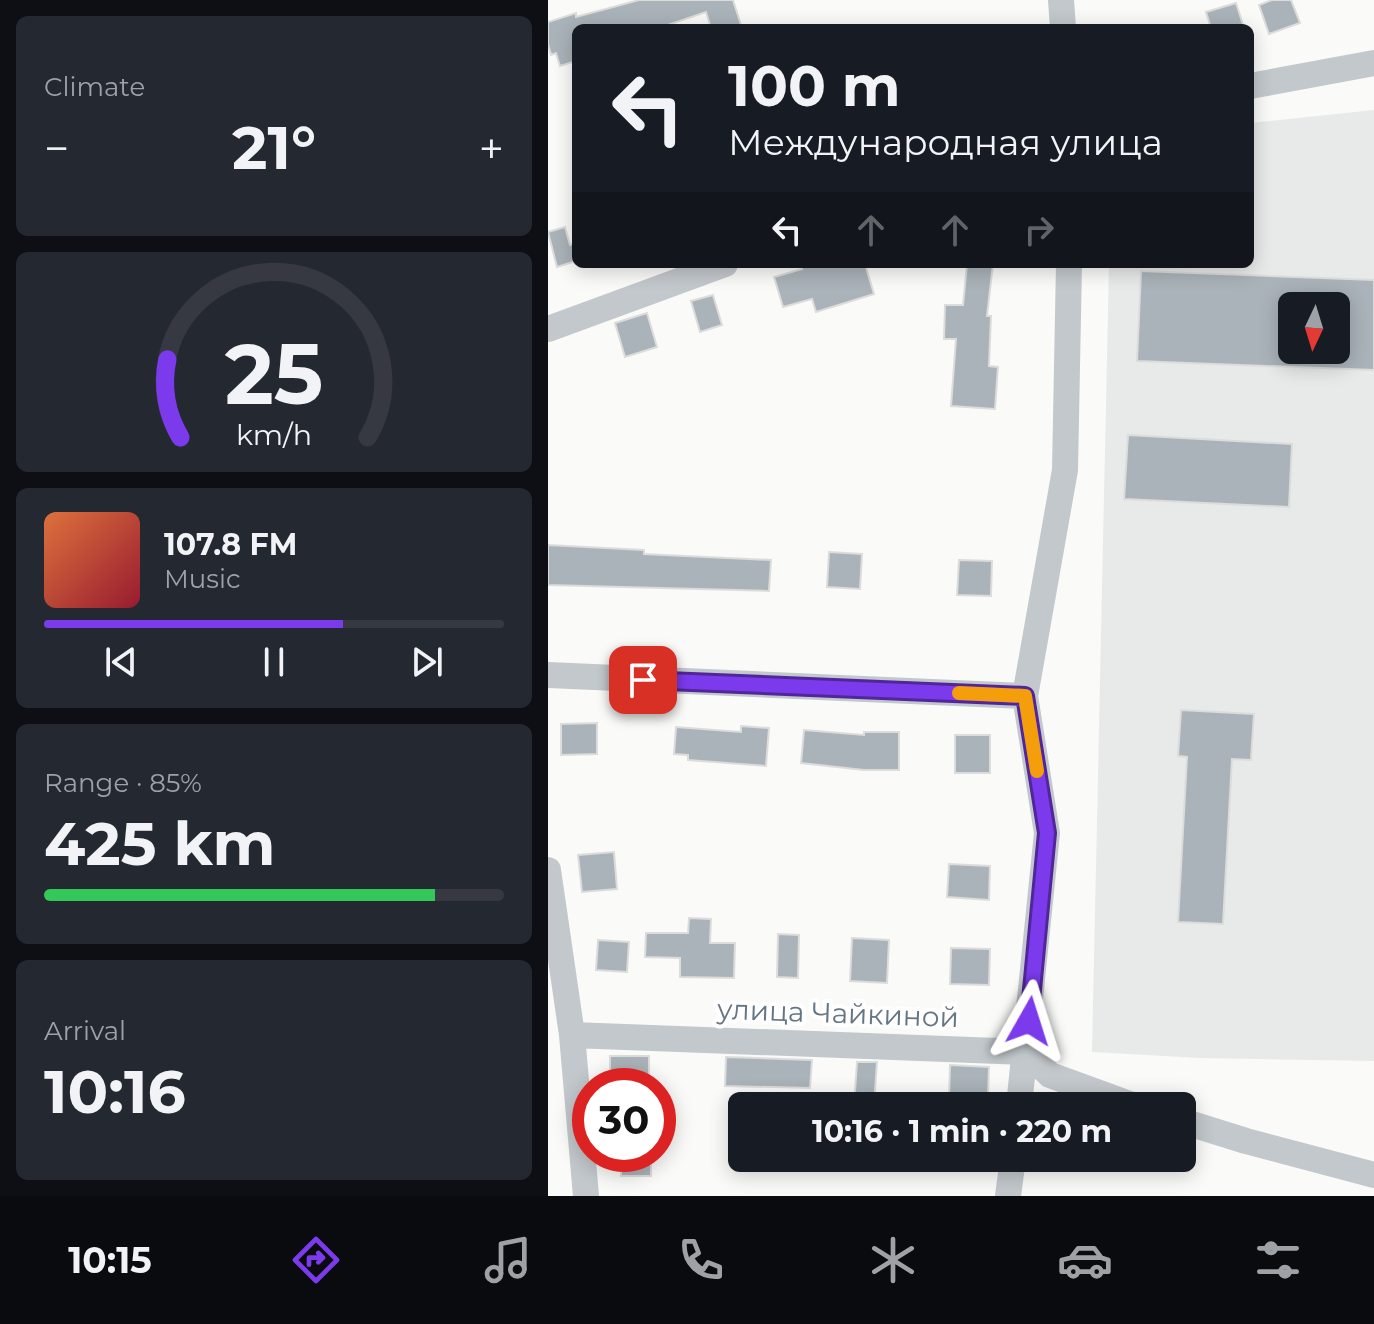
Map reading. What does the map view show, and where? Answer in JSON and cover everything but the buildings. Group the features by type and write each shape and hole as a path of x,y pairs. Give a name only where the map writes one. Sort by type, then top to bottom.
{"street":[{"path":"1061,0 1063,24"},
{"path":"1254,85 1374,63"},
{"path":"548,329 714,268"},
{"path":"1021,1092 1047,833 1025,696 1065,470 1069,268"},
{"path":"548,675 1025,696"},
{"path":"548,870 572,1035 586,1196"},
{"name":"улица Чайкиной","path":"572,1035 1026,1052"},
{"path":"1026,1052 1050,1075 1097,1092"},
{"path":"1196,1125 1374,1175"},
{"path":"1008,1196 1011,1172"}],"shaded area":[{"path":"1374,110 1374,1061 1200,1058 1092,1052 1109,268 1254,268 1254,123"}],"slow traffic":[{"path":"959,693 1025,696 1037,771"}],"route":[{"path":"643,680 1025,696 1047,833 1029,1021"}]}
